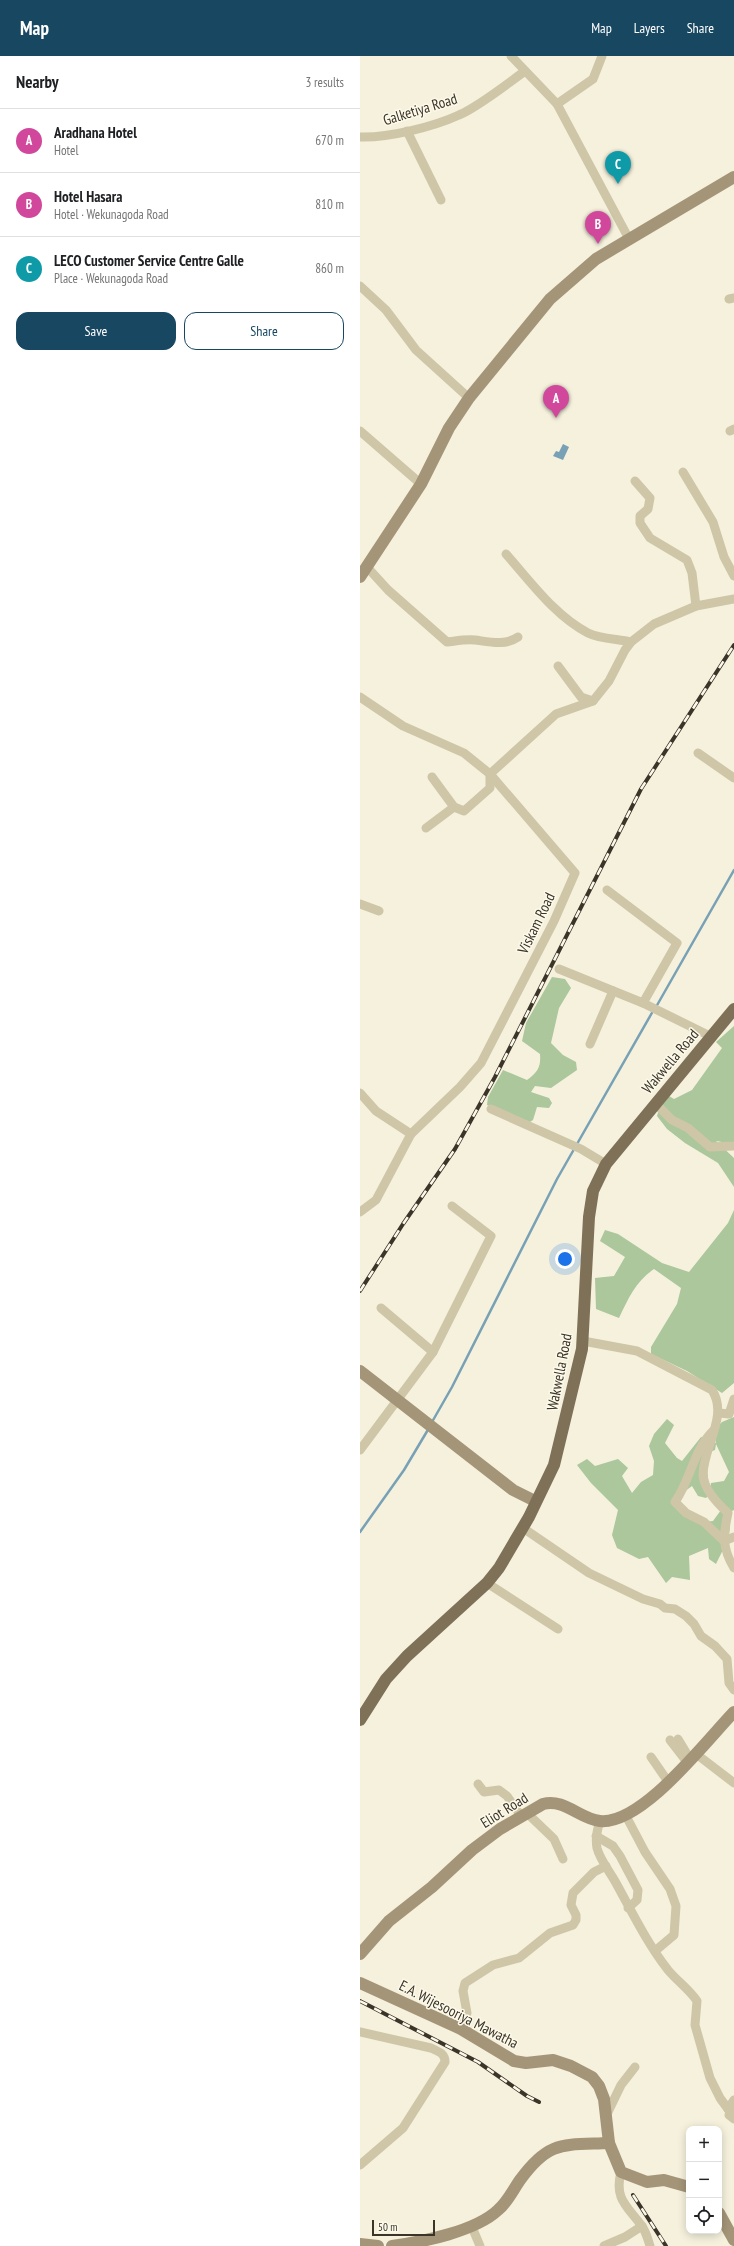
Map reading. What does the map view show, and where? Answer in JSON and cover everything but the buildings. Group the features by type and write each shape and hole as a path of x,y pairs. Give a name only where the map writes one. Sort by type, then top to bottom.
{"main road":[{"name":"Wakwella Road","path":"360,1720 386,1679 402,1662 487,1583 499,1568 523,1528 554,1465 570,1406 583,1341 589,1217 593,1191 606,1164 734,1009"}],"street":[{"path":"557,104 593,79 602,56"},
{"path":"513,58 557,104 629,239"},
{"name":"Galketiya Road","path":"360,137 375,137 407,131 459,115 525,71"},
{"path":"407,131 441,200"},
{"path":"518,637 512,641 488,643 475,640 447,642 388,590 363,572 421,484 449,428 469,398 550,298 588,264 734,177"},
{"path":"360,286 386,310 416,350 469,398"},
{"path":"360,431 421,484"},
{"path":"683,472 712,522 724,557 734,576"},
{"path":"635,481 650,498 648,509 640,516 640,523 650,538 687,560 692,573 696,606"},
{"path":"506,554 550,603 575,624 590,634 631,642"},
{"path":"432,777 454,806 464,811 490,788 490,774 556,714 593,701 609,681 631,642 654,624 696,606 734,599"},
{"path":"558,666 581,697 593,701"},
{"name":"Viskam Road","path":"360,697 403,726 464,753 490,774 574,873 554,921 481,1063 460,1087 411,1134 376,1200 360,1212"},
{"path":"698,753 734,778"},
{"path":"426,828 454,806"},
{"path":"607,890 677,943 643,1003"},
{"path":"360,904 379,911"},
{"path":"559,970 643,1003 712,1037"},
{"path":"590,1044 613,991"},
{"path":"360,1093 376,1111 411,1134"},
{"path":"655,1103 672,1120 688,1128 710,1147 734,1146"},
{"path":"491,1109 577,1148 606,1164"},
{"path":"360,1450 398,1401 433,1352 491,1236 452,1206"},
{"path":"381,1308 433,1352"},
{"path":"583,1341 637,1352 712,1390 717,1398 719,1413 713,1431 703,1476 710,1493 728,1513 723,1535 728,1557 734,1568"},
{"path":"360,1371 513,1490 535,1501"},
{"path":"719,1413 729,1414 734,1399"},
{"path":"713,1431 705,1438 694,1458 684,1489 675,1502 686,1513 704,1522 724,1541"},
{"path":"523,1528 589,1573 636,1596 660,1604 665,1608 675,1609 686,1616 694,1624 701,1636 715,1646 727,1659 729,1683 734,1690"},
{"path":"724,1541 734,1536"},
{"path":"487,1583 558,1630"},
{"path":"731,2113 720,2098 710,2078 695,2025 697,2001 687,1987 669,1971 628,1908 597,1849 596,1836 600,1821 626,1816 669,1783 734,1712"},
{"path":"674,1739 691,1758 734,1783"},
{"path":"651,1757 669,1783"},
{"path":"478,1784 484,1792 499,1790 507,1796 524,1814 554,1839 563,1858"},
{"name":"Eliot Road","path":"360,1954 389,1921 432,1887 472,1850 524,1814 550,1802 568,1807 600,1821"},
{"path":"626,1816 644,1852 670,1889 676,1906 674,1935 655,1951"},
{"path":"596,1836 613,1846 638,1890 637,1900 628,1908"},
{"path":"461,2029 467,2012 463,1991 465,1983 493,1965 519,1958 550,1933 572,1925 576,1920 576,1915 571,1905 573,1893 594,1872 606,1866"},
{"name":"E.A. Wijesooriya Mawatha","path":"360,1983 461,2029 514,2061 526,2063 553,2060 586,2073 599,2086 607,2114 610,2142 620,2172"},
{"path":"360,2032 431,2048 442,2053 445,2057 445,2062 404,2128 360,2165"},
{"path":"607,2114 621,2085 635,2067"},
{"path":"731,2113 734,2100"},
{"path":"392,2246 472,2227 499,2210 536,2159 548,2149 574,2144 610,2142"},
{"path":"650,2246 642,2226 627,2210 617,2185 620,2172 647,2182 664,2180 686,2185"},
{"path":"722,2218 734,2240"},
{"path":"604,2246 625,2237 642,2226"},
{"path":"472,2227 480,2246"},
{"path":"360,2244 378,2246"}],"green space":[{"path":"552,977 565,979 571,988 559,1008 551,1043 563,1055 576,1062 577,1070 551,1088 535,1086 531,1092 549,1098 552,1103 549,1108 537,1107 533,1120 530,1122 487,1105 488,1097 503,1070 527,1080 538,1069 540,1054 522,1041 526,1023"},
{"path":"734,1026 734,1144 716,1141 734,1158 734,1187 718,1163 685,1143 667,1129 657,1116 663,1097 669,1096 674,1099 692,1090 722,1048 716,1042"},
{"path":"734,1210 734,1383 722,1393 687,1371 651,1354 651,1347 677,1304 681,1288 654,1269 637,1285 629,1297 619,1318 596,1309 595,1278 614,1276 625,1257 600,1241 605,1230 618,1234 662,1263 689,1272 728,1223"},
{"path":"734,1417 734,1510 728,1513 730,1527 728,1539 716,1564 709,1559 708,1548 689,1556 690,1580 672,1577 666,1583 648,1557 639,1559 617,1548 612,1535 618,1510 591,1483 577,1465 587,1459 595,1466 618,1459 628,1468 622,1476 632,1493 641,1482 653,1475 654,1461 649,1446 654,1434 667,1419 674,1425 665,1443 677,1458 682,1461 701,1437 716,1443 713,1431 722,1422","holes":["716,1444 729,1472 724,1481 711,1483 710,1493 705,1454 715,1450","692,1486 698,1496 706,1498 710,1494 721,1510 713,1521 704,1522 673,1500"]}],"water":[{"path":"563,444 569,447 563,460 553,456 556,451 559,452"}],"waterway":[{"path":"656,1007 734,870"},
{"path":"432,1422 452,1387 557,1179 653,1011"},
{"path":"360,1532 404,1470 429,1428"}],"railway":[{"path":"360,1291 403,1224 455,1149 495,1077 641,789 734,645"},
{"path":"360,2001 478,2062 527,2096 539,2102"},
{"path":"633,2195 666,2246"}],"place":[{"name":"LECO Customer Service Centre Galle","path":"618,184"},
{"name":"Hotel Hasara","path":"598,244"},
{"name":"Aradhana Hotel","path":"556,418"}]}
